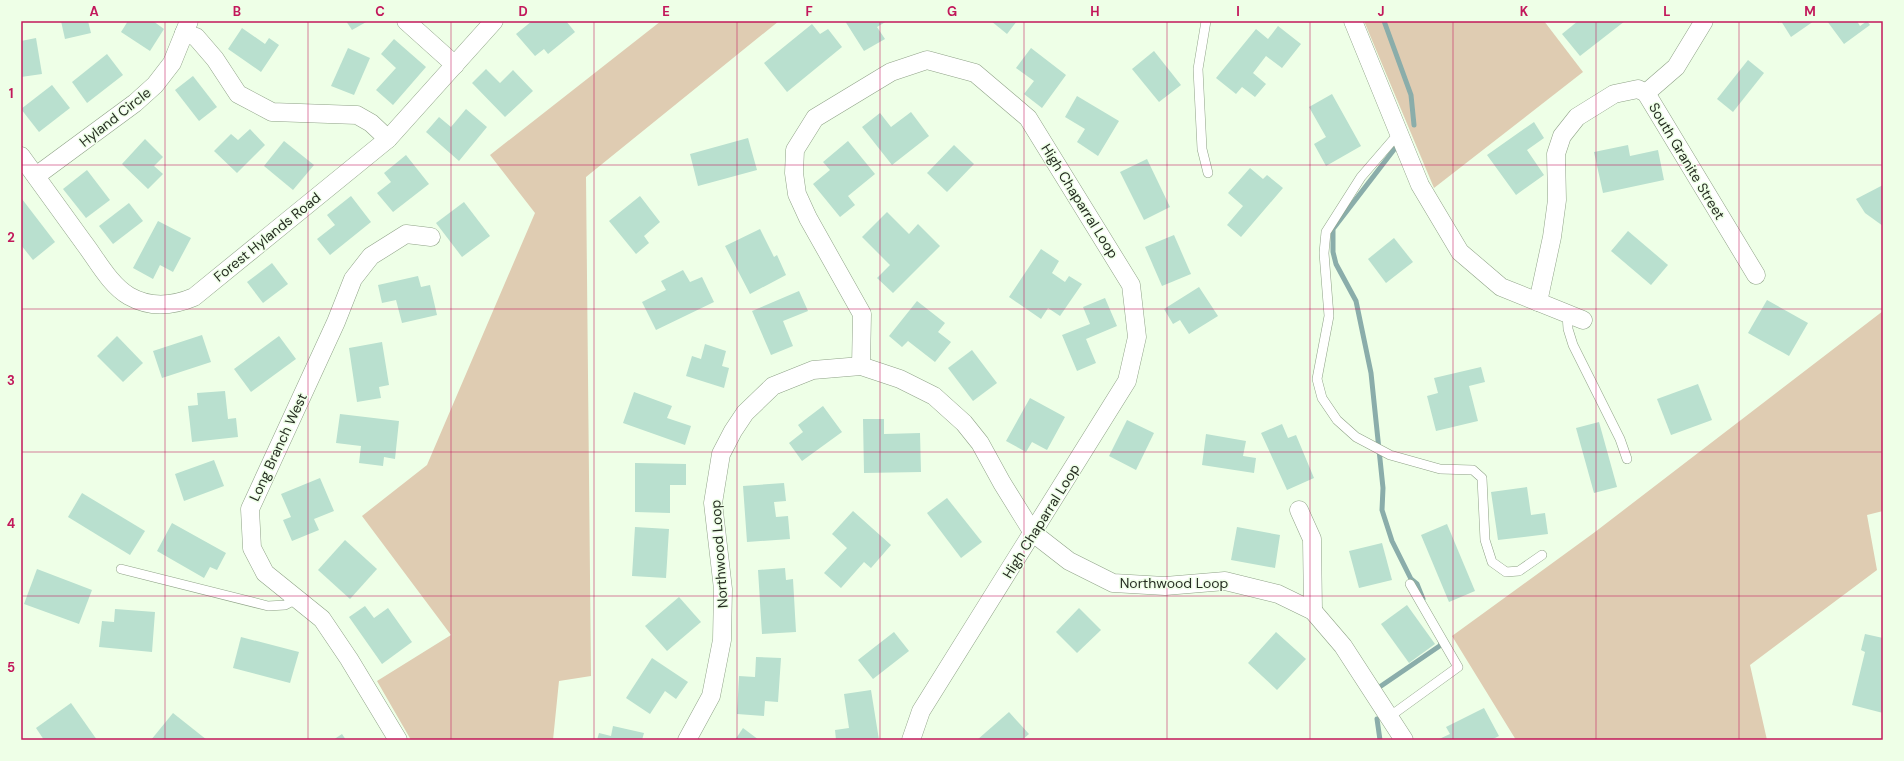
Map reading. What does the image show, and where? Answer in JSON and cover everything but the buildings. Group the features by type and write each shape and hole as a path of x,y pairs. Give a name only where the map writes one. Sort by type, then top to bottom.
{"street":[{"path":"406,21 455,65"},
{"name":"Forest Hylands Road","path":"36,176 109,277 128,296 142,301 162,305 179,303 194,297 388,139 494,21"},
{"path":"1353,21 1420,185 1460,252 1501,287 1575,317"},
{"path":"1646,93 1676,67 1704,21"},
{"path":"187,27 215,59 238,94 272,112 357,115 371,123 388,139"},
{"name":"Hyland Circle","path":"36,176 134,103 155,85 172,63 187,27"},
{"name":"High Chaparral Loop","path":"861,366 862,314 808,218 797,194 794,173 795,150 815,118 891,72 927,60 976,72 1028,118 1132,285 1137,337 1127,381 921,711 911,740"},
{"name":"South Granite Street","path":"1538,302 1552,237 1557,200 1556,154 1562,136 1577,117 1614,94 1638,89 1646,93 1756,275"},
{"path":"21,156 36,176"},
{"name":"Long Branch West","path":"398,740 349,659 322,619 265,573 252,548 250,508 336,322 353,279 371,256 406,234 431,237"},
{"name":"Northwood Loop","path":"687,740 711,696 722,640 723,588 713,503 721,454 733,430 745,413 773,386 813,370 861,366 900,379 934,396 964,423 980,443 1002,483 1033,533 1069,561 1113,583 1165,586 1225,581 1278,594 1313,611 1343,646 1404,740"},
{"path":"1299,510 1312,539 1313,611"}],"lane":[{"path":"1206,21 1198,69 1202,149 1208,173"},
{"path":"1399,134 1362,176 1326,232 1324,253 1329,316 1317,379 1322,398 1337,420 1356,437 1390,455 1440,469 1473,470 1482,478 1485,540 1492,562 1506,572 1519,572 1542,555"},
{"path":"1575,317 1568,329 1573,344 1620,439 1627,459"},
{"path":"121,568 268,606 284,605 297,599"},
{"path":"1389,717 1458,667 1410,584"}],"shaded area":[{"path":"661,21 779,21 586,177 591,676 559,681 553,740 411,740 377,681 451,635 362,516 427,465 535,213 490,155"},
{"path":"1364,21 1544,21 1583,72 1434,188"},
{"path":"1883,311 1883,511 1867,515 1877,570 1750,665 1767,740 1516,740 1452,636 1595,532"}],"waterway":[{"path":"1384,21 1411,95 1414,125"},
{"path":"1396,147 1333,229 1333,252 1336,264 1356,301 1371,373 1383,488 1382,510 1392,541 1411,579 1417,584 1423,599"},
{"path":"1381,686 1441,645 1440,639"},
{"path":"1377,719 1380,740"}]}
